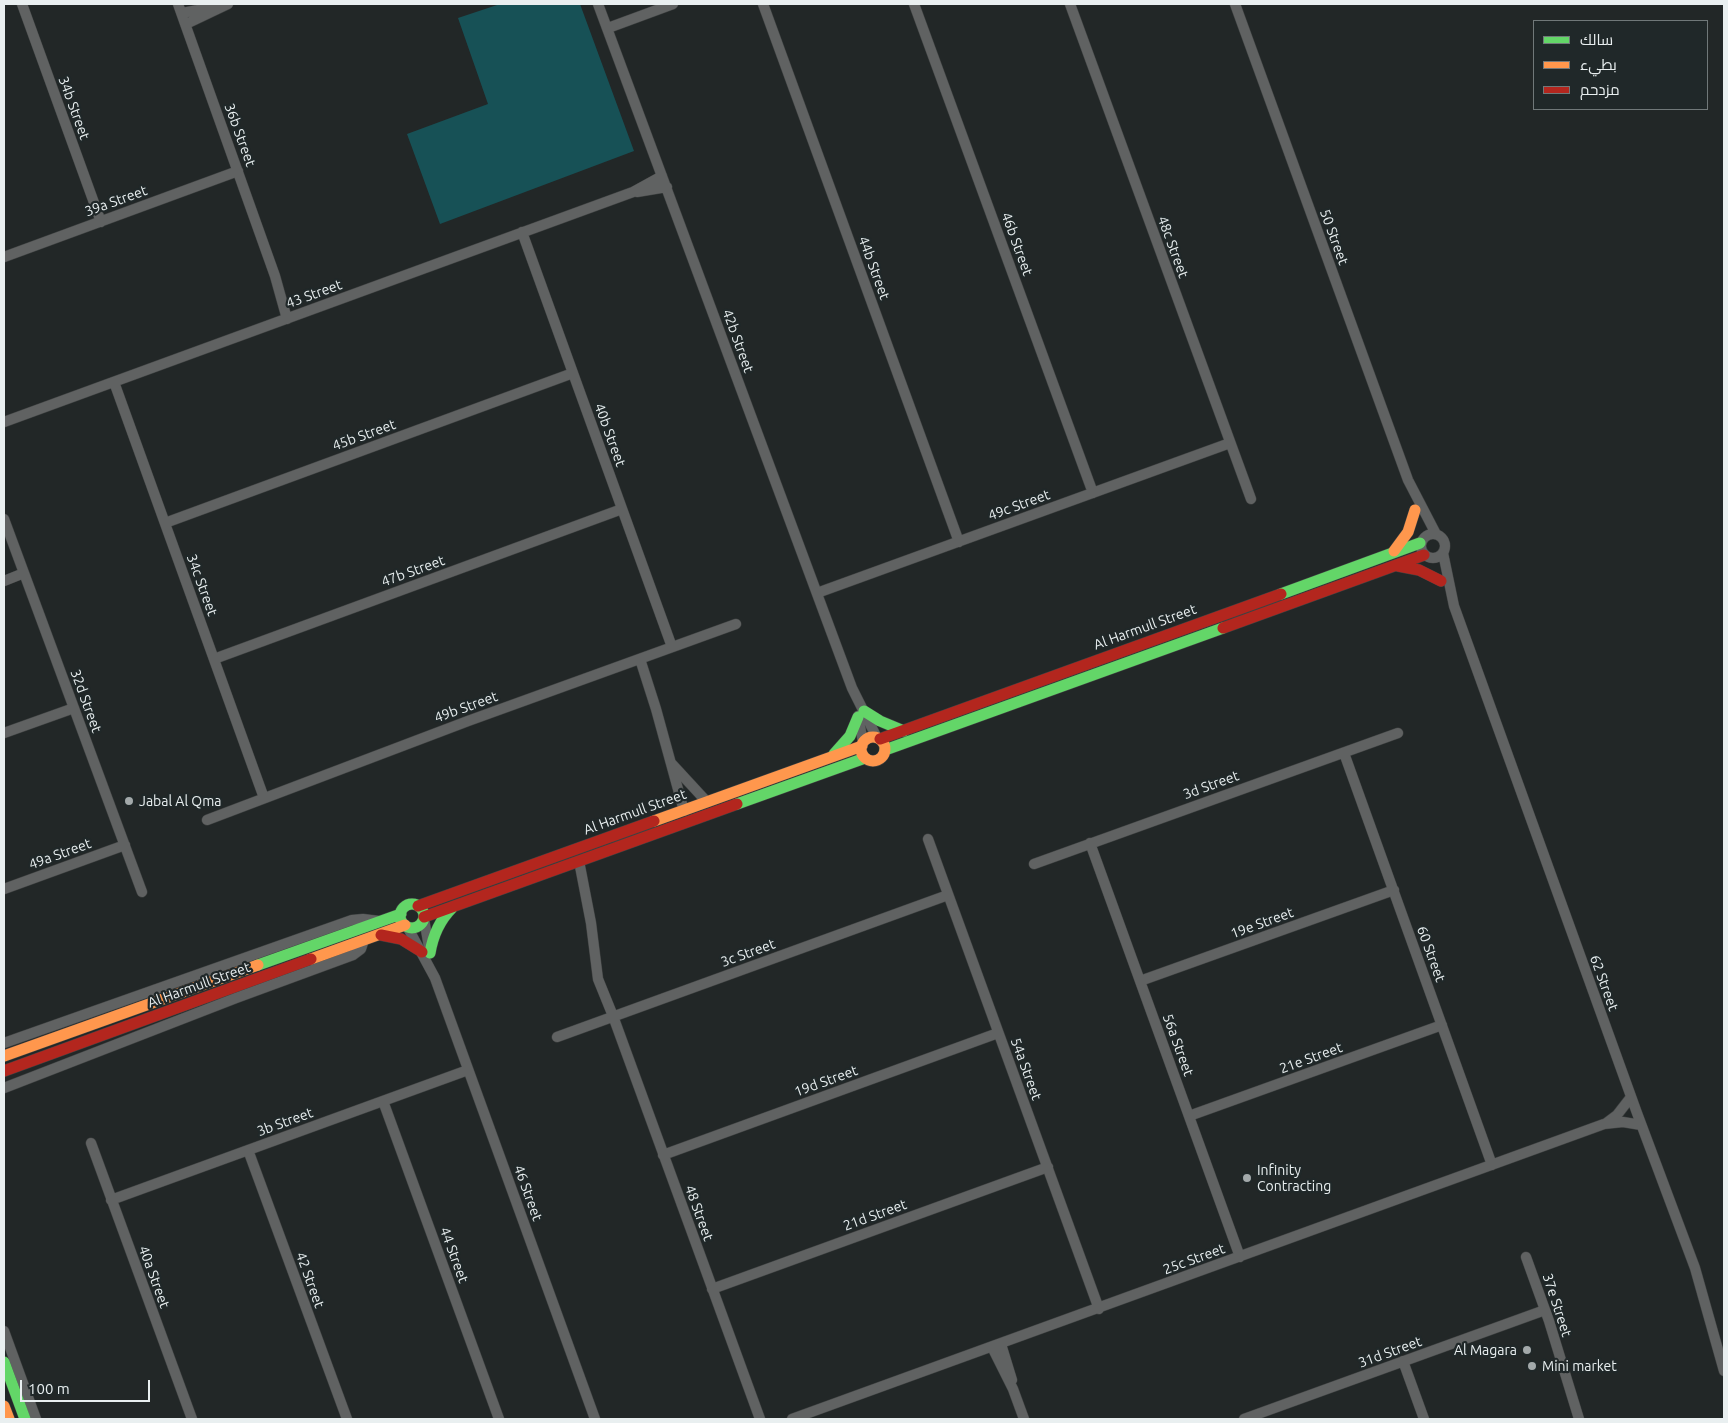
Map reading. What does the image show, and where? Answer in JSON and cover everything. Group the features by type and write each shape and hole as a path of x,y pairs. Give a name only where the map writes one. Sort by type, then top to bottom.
{"street":[{"name":"34b Street","path":"22,4 101,222"},
{"name":"42b Street","path":"598,4 852,688 861,714 862,744"},
{"path":"608,28 673,4"},
{"name":"44b Street","path":"763,4 959,542"},
{"name":"46b Street","path":"914,4 1093,493"},
{"name":"48c Street","path":"1070,4 1251,499"},
{"name":"50 Street","path":"1235,4 1408,480 1422,540"},
{"path":"180,8 225,5"},
{"path":"186,24 225,5"},
{"name":"36b Street","path":"180,8 275,276 283,288 290,317"},
{"name":"39a Street","path":"4,257 238,171"},
{"name":"43 Street","path":"4,422 633,192 662,176"},
{"name":"43 Street","path":"633,192 667,187"},
{"name":"40b Street","path":"522,232 672,646"},
{"name":"45b Street","path":"165,523 573,373"},
{"name":"34c Street","path":"114,382 264,798"},
{"name":"49c Street","path":"817,594 1230,443"},
{"name":"50 Street","path":"1408,480 1436,534"},
{"name":"47b Street","path":"214,659 622,509"},
{"path":"1393,552 1406,538 1415,510"},
{"name":"32d Street","path":"4,519 142,892"},
{"path":"1430,534 1436,534 1442,537 1445,543 1443,553 1438,557 1426,556 1421,551 1422,540 1430,534"},
{"name":"Al Harmull Street","path":"879,738 904,731 1422,540"},
{"name":"62 Street","path":"1443,553 1454,606"},
{"name":"Al Harmull Street","path":"885,750 1426,556"},
{"name":"62 Street","path":"1426,556 1454,606 1641,1125 1695,1268 1724,1371"},
{"path":"1395,566 1419,570 1441,581"},
{"path":"4,581 24,573"},
{"name":"49b Street","path":"207,820 672,646 736,624"},
{"path":"640,659 684,811"},
{"path":"4,733 74,708"},
{"name":"42b Street","path":"861,714 879,738"},
{"path":"830,757 845,744 861,714 904,731"},
{"name":"3d Street","path":"1034,864 1398,733"},
{"path":"870,738 879,738 884,744 885,750 882,758 877,761 869,761 862,752 862,744 870,738"},
{"name":"Al Harmull Street","path":"418,906 684,811 862,744"},
{"name":"60 Street","path":"1344,753 1492,1165"},
{"name":"Al Harmull Street","path":"424,918 455,905 865,758"},
{"path":"669,760 707,802"},
{"name":"54a Street","path":"928,839 1099,1309"},
{"name":"56a Street","path":"1090,843 1240,1257"},
{"name":"49a Street","path":"4,889 125,845"},
{"name":"48 Street","path":"579,861 591,923 598,980 613,1016 760,1419"},
{"name":"19e Street","path":"1140,981 1394,890"},
{"name":"3c Street","path":"557,1037 948,895"},
{"path":"409,905 418,906 423,912 424,918 419,926 406,926 401,920 404,908 409,905"},
{"path":"378,935 401,940 426,952 435,930 444,916 455,905"},
{"name":"Al Harmull Street","path":"4,1056 401,914"},
{"name":"46 Street","path":"424,918 426,952 595,1419"},
{"path":"4,1043 352,920 368,919 379,921"},
{"name":"Al Harmull Street","path":"4,1072 406,926"},
{"name":"46 Street","path":"406,926 426,952"},
{"path":"4,1088 353,955 361,949 364,940"},
{"name":"21e Street","path":"1189,1116 1442,1025"},
{"path":"133,1026 152,1030"},
{"name":"19d Street","path":"664,1155 998,1033"},
{"name":"3b Street","path":"111,1200 468,1070"},
{"name":"25c Street","path":"1604,1124 1617,1115 1631,1097"},
{"name":"44 Street","path":"383,1101 499,1419"},
{"name":"25c Street","path":"792,1419 1604,1124 1623,1122 1641,1125"},
{"name":"40a Street","path":"91,1143 192,1419"},
{"name":"42 Street","path":"248,1150 347,1419"},
{"name":"21d Street","path":"712,1289 1048,1167"},
{"name":"37e Street","path":"1526,1256 1545,1310 1578,1419"},
{"name":"31d Street","path":"1244,1419 1269,1415 1403,1361 1545,1310"},
{"path":"4,1331 36,1419"},
{"path":"997,1346 1001,1368 1013,1389 1024,1419"},
{"path":"1403,1361 1424,1419"},
{"path":"4,1362 25,1419"},
{"path":"4,1406 9,1419"}],"shaded area":[{"path":"500,4 580,4 634,151 440,224 407,134 488,104 458,18"}],"traffic: fast":[{"path":"1281,594 1420,543"},
{"path":"885,750 1223,628"},
{"path":"864,711 880,721 904,731"},
{"path":"834,754 850,736 858,717"},
{"path":"737,804 865,758"},
{"path":"412,904 420,908 424,916 420,924 412,928 404,924 400,916 404,908 412,904"},
{"path":"430,953 437,929 452,908"},
{"path":"258,965 401,914"},
{"path":"4,1362 25,1419"}],"traffic: slow":[{"path":"1394,551 1408,532 1415,510"},
{"path":"873,737 882,740 885,749 882,758 873,761 864,758 861,749 864,740 873,737"},
{"path":"654,821 862,746"},
{"path":"311,959 405,925"},
{"path":"4,1056 258,965"},
{"path":"4,1406 9,1419"}],"traffic: jam":[{"path":"1223,628 1424,555"},
{"path":"1398,566 1419,570 1441,581"},
{"path":"880,739 1281,594"},
{"path":"424,917 737,804"},
{"path":"418,906 654,821"},
{"path":"381,935 401,939 422,952"},
{"path":"4,1071 311,959"}],"place":[{"name":"Jabal Al Qma","path":"129,801"},
{"name":"Infinity Contracting","path":"1247,1178"},
{"name":"Al Magara","path":"1527,1350"},
{"name":"Mini market","path":"1532,1366"}]}
